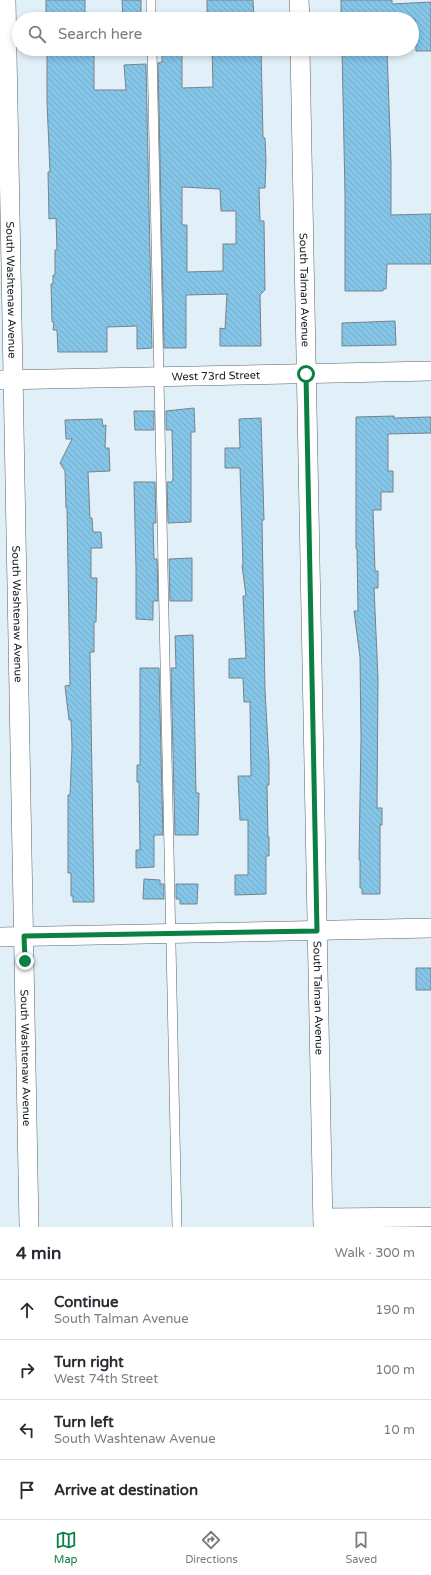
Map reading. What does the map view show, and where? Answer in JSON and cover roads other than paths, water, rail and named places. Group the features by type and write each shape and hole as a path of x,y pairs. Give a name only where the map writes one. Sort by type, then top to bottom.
{"street":[{"name":"South Washtenaw Avenue","path":"6,0 7,380 24,936 29,1227"},
{"path":"299,0 300,12"},
{"name":"South Talman Avenue","path":"300,56 323,1223"},
{"name":"West 73rd Street","path":"7,380 431,371"},
{"path":"0,937 431,928"},
{"path":"323,1223 431,1217"}],"lane":[{"path":"151,0 151,12"},
{"path":"152,56 177,1227"}]}
